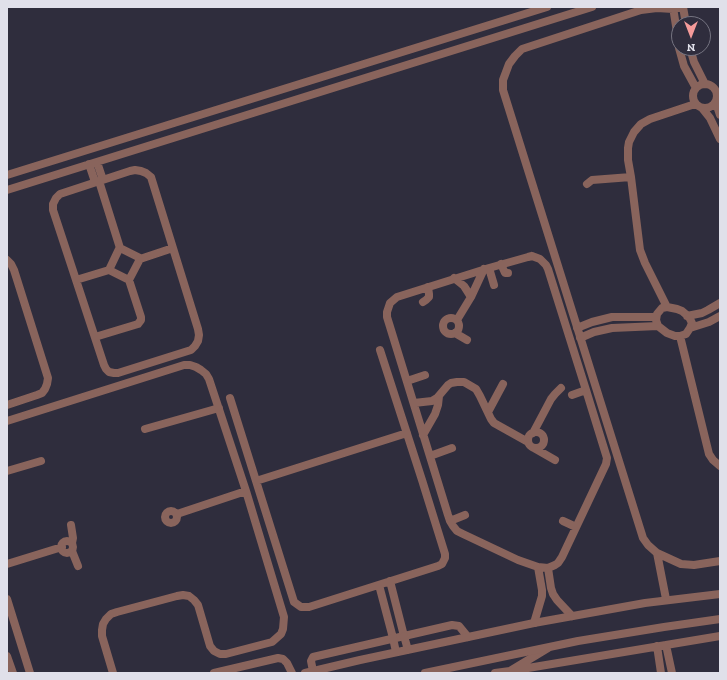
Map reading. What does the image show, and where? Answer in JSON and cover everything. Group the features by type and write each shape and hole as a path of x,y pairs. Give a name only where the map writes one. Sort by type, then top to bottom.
{"street":[{"path":"7,175 547,7"},
{"path":"7,190 592,7"},
{"path":"683,7 651,8 641,10 522,49 512,60 503,80 502,86 643,538 657,553 681,564 694,565 720,561"},
{"path":"681,56 684,66 696,88"},
{"path":"692,56 705,84"},
{"path":"720,115 716,103 718,89 705,84 698,86 693,94 693,98 698,106 710,118 720,139"},
{"path":"667,307 640,250 628,160 628,148 631,137 637,127 641,124 698,106 708,109 716,103"},
{"path":"93,163 120,248 140,259"},
{"path":"135,170 146,173 151,177 173,248 198,329 198,341 191,350 118,373 110,372 104,365 53,210 53,204 56,198 60,194 130,171 135,170"},
{"path":"587,184 592,180 631,177"},
{"path":"109,270 115,255 120,248"},
{"path":"129,280 140,259 173,248"},
{"path":"528,256 540,259 546,265 606,455 606,464 560,560 555,565 548,568 518,560 463,534 453,526 450,521 387,317 390,303 397,297 487,268 528,256"},
{"path":"7,260 14,270 48,378 47,384 42,393 7,404"},
{"path":"501,264 504,273 508,273"},
{"path":"487,268 494,285"},
{"path":"457,320 487,268"},
{"path":"76,280 109,270 129,280 141,317 140,322 138,324 95,338"},
{"path":"454,278 464,286 471,296"},
{"path":"423,302 429,298 428,287"},
{"path":"687,316 702,313 720,303"},
{"path":"667,307 682,311 687,316 692,322 690,328 686,334 680,336 667,333 658,326 656,317 659,310 667,307"},
{"path":"690,328 709,322 720,316"},
{"path":"578,328 592,322 612,317 656,317"},
{"path":"457,320 450,318 445,321 443,326 445,331 450,334 455,333 467,340"},
{"path":"455,333 459,328 459,323 457,320"},
{"path":"580,338 594,332 612,328 658,326"},
{"path":"680,336 708,454 720,466"},
{"path":"230,398 294,602 301,607 309,607 379,585 438,566 442,564 445,558 443,547 380,350"},
{"path":"7,421 184,365 196,367 206,374 209,379 246,490 284,617 283,629 272,642 226,654 220,654 214,651 210,646 198,605 189,596 177,596 116,612 106,618 103,624 102,636 113,673"},
{"path":"407,381 425,375"},
{"path":"414,403 432,401 437,398 443,389 451,383 464,382 476,390 491,419 496,425 537,448 542,446 544,444 543,435 539,432 533,433"},
{"path":"488,412 503,384"},
{"path":"554,460 531,445 529,436 533,433 554,394 561,388"},
{"path":"572,395 586,390"},
{"path":"424,435 435,414 439,396"},
{"path":"145,428 219,408"},
{"path":"256,481 407,433"},
{"path":"430,456 452,448"},
{"path":"7,471 41,461"},
{"path":"177,514 246,490"},
{"path":"450,521 465,515"},
{"path":"563,521 576,527"},
{"path":"70,525 73,538 72,547"},
{"path":"7,564 62,547 62,544 67,541 72,547 78,566"},
{"path":"657,553 666,599"},
{"path":"534,623 542,596 538,566"},
{"path":"548,568 553,594 572,616"},
{"path":"390,581 408,650"},
{"path":"379,585 396,652"},
{"path":"468,637 459,626 452,625 313,657 309,672 396,652 618,607 666,599 720,594"},
{"path":"7,599 30,673"},
{"path":"425,673 550,646 628,632 720,619"},
{"path":"495,673 720,636"},
{"path":"661,673 662,645"},
{"path":"662,645 672,673"},
{"path":"510,671 550,646"},
{"path":"7,656 13,673"},
{"path":"214,673 278,658 283,659 287,663 292,673"}]}
